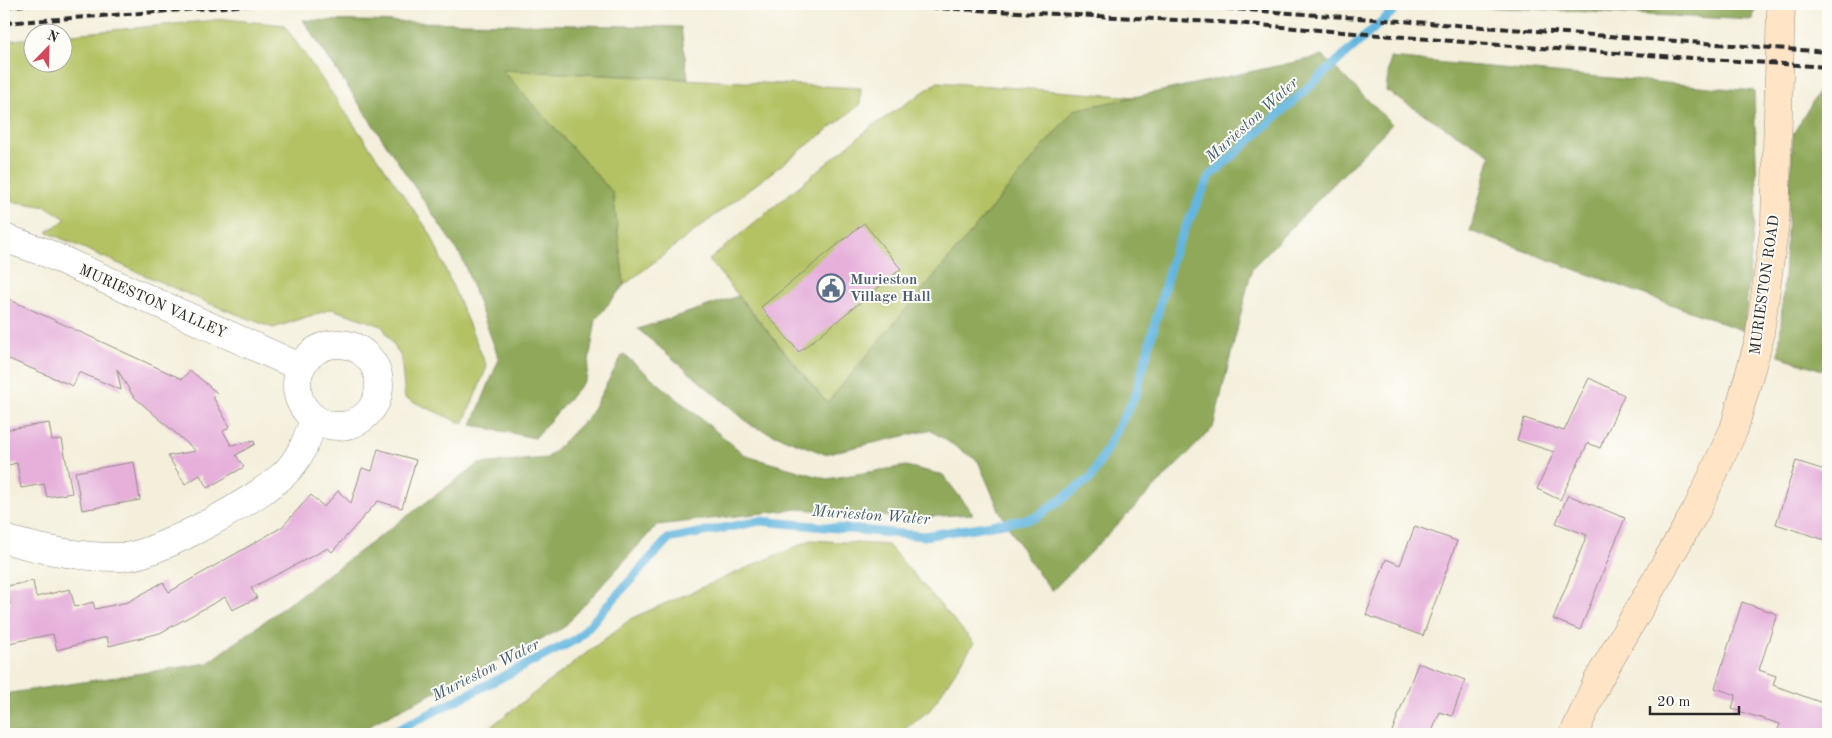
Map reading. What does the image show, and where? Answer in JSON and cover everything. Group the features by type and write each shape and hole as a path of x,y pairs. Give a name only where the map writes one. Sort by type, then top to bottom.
{"street":[{"name":"MURIESTON ROAD","path":"1574,734 1598,680 1697,509 1734,429 1759,340 1775,223 1781,4"},
{"name":"MURIESTON VALLEY","path":"4,238 44,252 300,367"},
{"path":"332,344 347,345 360,350 370,360 378,374 377,396 369,412 354,423 340,426 314,419 304,408 298,396 297,382 300,367 309,354 321,347 332,344"},
{"path":"4,539 41,549 83,555 125,557 163,544 229,513 276,482 290,468 302,450 314,419"}],"green space":[{"path":"1424,4 1755,4 1753,20"},
{"path":"225,19 284,25 430,233 487,367 463,424 405,398 401,357 382,326 332,309 273,328 208,303 47,232 66,219 47,207 4,200 4,41 22,39 22,72 72,72 72,34"},
{"path":"303,20 681,27 688,79 502,70 613,193 624,285 596,319 586,379 535,438 472,425 499,359 462,258"},
{"path":"1323,56 1392,124 1252,268 1213,428 1052,591 1027,558 1000,512 978,461 930,430 825,454 752,426 638,329 738,296 827,403 1074,110"},
{"path":"1390,58 1754,91 1757,194 1744,331 1470,231 1491,155 1386,91"},
{"path":"502,70 861,88 860,105 624,285 613,193"},
{"path":"1825,81 1828,82 1828,372 1779,356 1793,134"},
{"path":"938,82 1136,97 1074,110 827,403 709,260 871,127"},
{"path":"623,354 746,456 827,479 906,466 943,475 973,514 909,518 799,509 657,525 563,628 375,722 361,734 4,734 4,694 208,663 478,464 547,458 589,416"},
{"path":"811,540 888,545 974,643 930,710 898,734 481,734 632,618"}],"building":[{"name":"Murieston Village Hall","path":"864,223 901,269 799,352 761,307"},
{"path":"4,297 182,379 190,370 217,393 213,397 230,427 223,431 231,445 254,441 255,444 236,455 244,467 207,488 200,475 185,484 168,456 196,451 133,396 117,369 121,390 79,372 73,386 4,357"},
{"path":"1589,378 1624,395 1600,448 1588,443 1560,500 1537,489 1554,452 1517,440 1524,418 1564,431"},
{"path":"49,423 52,440 62,439 72,493 47,497 44,484 21,488 17,463 4,466 4,430"},
{"path":"378,449 416,460 402,508 378,501 332,552 328,548 251,588 257,598 232,610 225,597 160,633 109,646 107,637 57,650 53,634 4,644 4,606 10,604 7,586 33,581 36,597 70,589 75,607 93,602 95,609 128,602 163,582 169,592 282,527 311,495 324,507 338,491 351,503 362,468 372,471"},
{"path":"1796,461 1828,471 1828,541 1776,524"},
{"path":"134,462 140,500 82,510 75,472"},
{"path":"1568,495 1625,518 1580,630 1553,619 1587,535 1556,523"},
{"path":"1415,526 1457,541 1423,636 1366,615 1386,559 1400,565"},
{"path":"1742,602 1777,614 1759,670 1776,676 1773,685 1828,705 1828,734 1776,734 1780,724 1732,709 1736,695 1715,688"},
{"path":"1418,663 1465,680 1452,716 1440,712 1431,734 1391,734"}],"waterway":[{"name":"Murieston Water","path":"390,734 577,639 668,539 760,521 924,536 1035,518 1091,478 1136,394 1174,252 1209,177 1401,4"}],"railway":[{"path":"4,7 34,4"},
{"path":"4,23 264,4"},
{"path":"858,4 1235,23 1512,46 1828,67"},
{"path":"1166,4 1828,52"}],"place":[{"name":"Murieston Village Hall","path":"831,288"}]}
